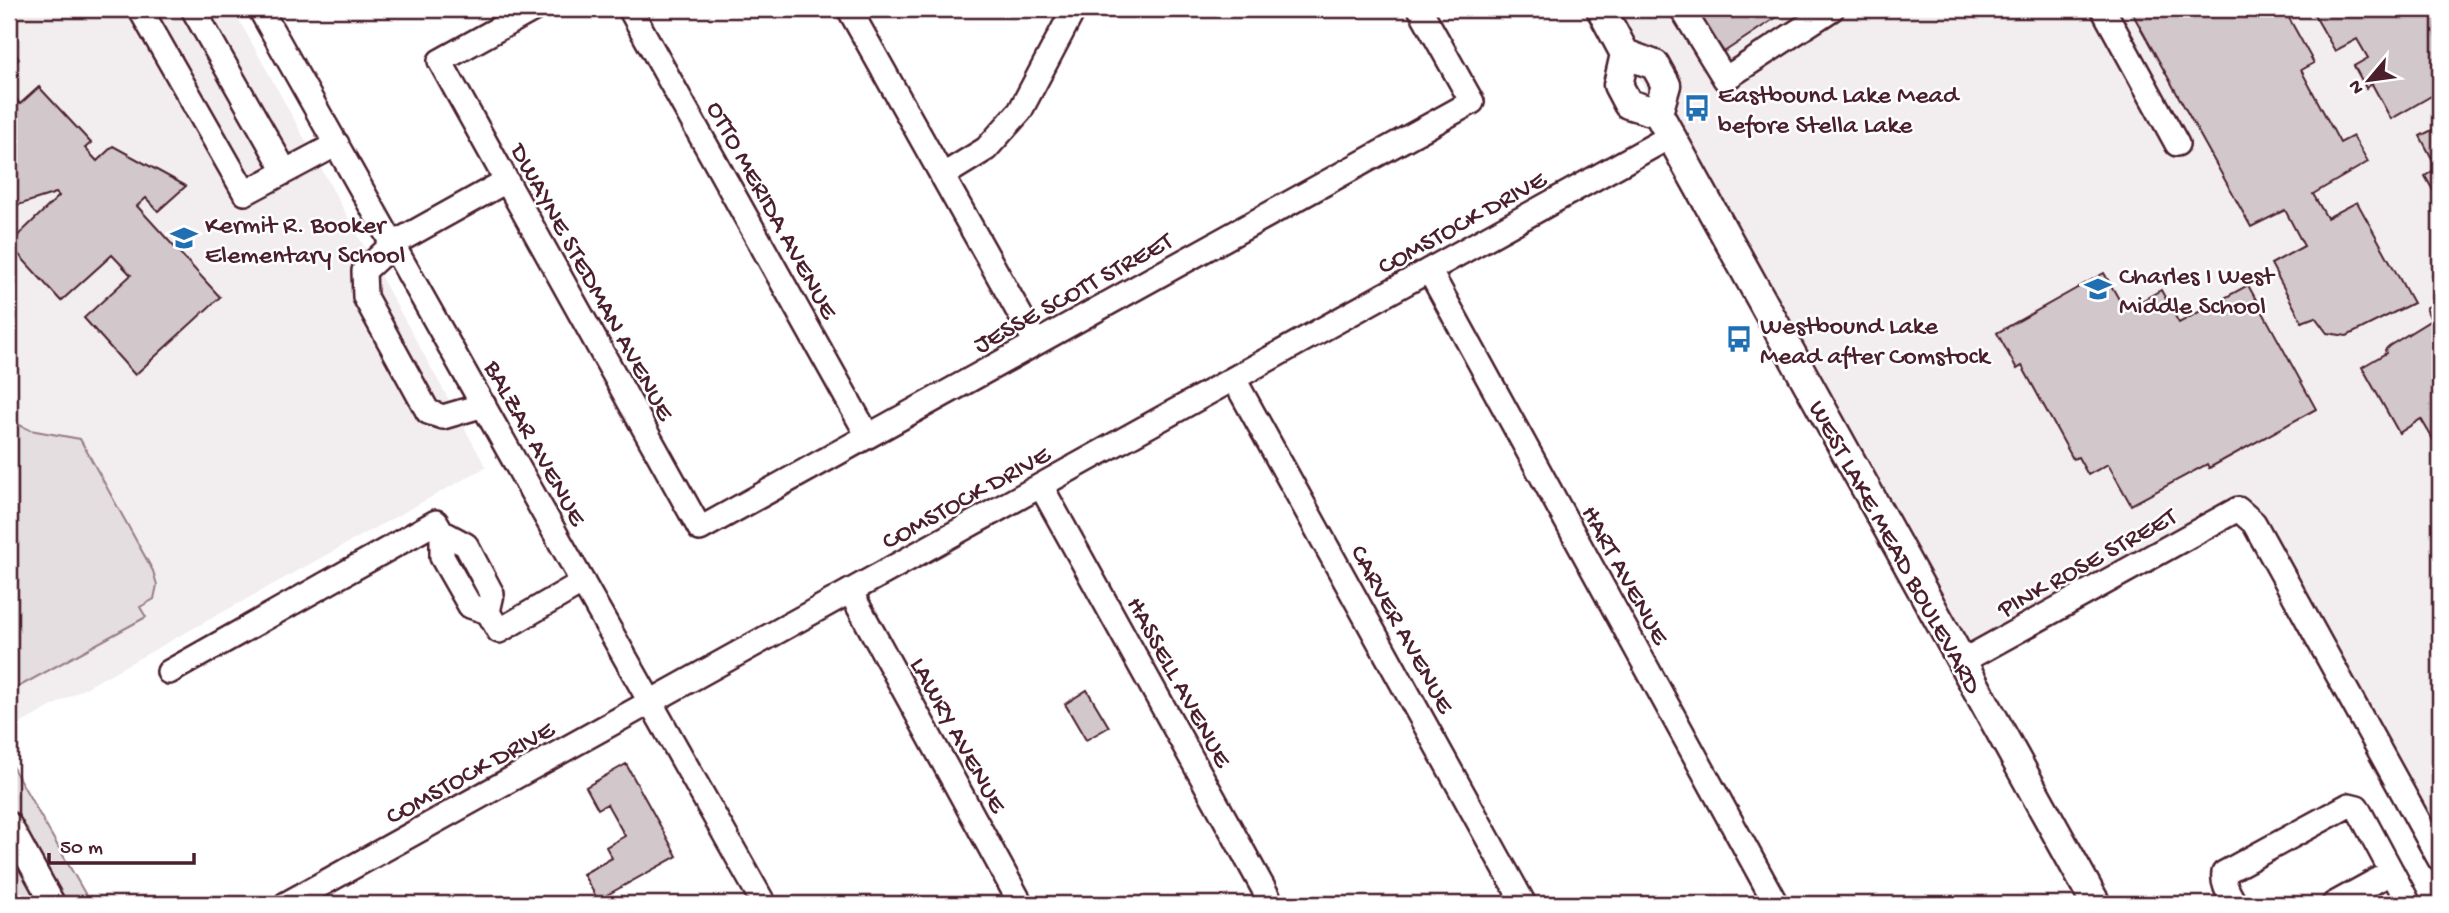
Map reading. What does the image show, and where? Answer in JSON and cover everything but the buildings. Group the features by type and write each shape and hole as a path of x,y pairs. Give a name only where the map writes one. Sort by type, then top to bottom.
{"main road":[{"path":"1601,9 1625,54 1618,85 1628,104 1665,125 1666,85 1655,65 1625,54"},
{"name":"WEST LAKE MEAD BOULEVARD","path":"1665,125 2096,904"}],"street":[{"path":"140,9 245,193 337,144"},
{"path":"193,9 285,171"},
{"name":"BALZAR AVENUE","path":"260,9 764,904"},
{"name":"DWAYNE STEDMAN AVENUE","path":"534,9 440,61 701,529"},
{"name":"OTTO MERIDA AVENUE","path":"630,9 868,436"},
{"path":"849,9 1036,343"},
{"path":"942,176 986,149 1020,111 1074,9"},
{"name":"JESSE SCOTT STREET","path":"701,529 1472,102 1420,9"},
{"path":"1682,9 1725,79 1832,9"},
{"path":"2103,9 2177,144"},
{"name":"COMSTOCK DRIVE","path":"286,904 1429,270 1665,125"},
{"path":"484,405 443,417 428,412 365,297 364,271 393,244 506,181"},
{"name":"HART AVENUE","path":"1429,270 1776,904"},
{"name":"CARVER AVENUE","path":"1234,379 1524,904"},
{"name":"HASSELL AVENUE","path":"1041,486 1272,904"},
{"name":"PINK ROSE STREET","path":"1961,662 2238,509 2254,523 2440,860"},
{"path":"169,672 436,522 442,532 466,545 492,594 488,612 499,631 583,582"},
{"name":"LAWRY AVENUE","path":"850,592 1021,904"},
{"path":"2235,904 2223,879 2224,873 2349,805 2357,807 2409,904"},
{"path":"9,824 53,904"},
{"path":"2334,904 2392,872"}],"shaded area":[{"name":"Kermit R. Booker Elementary School","path":"9,9 233,9 486,467 9,730"},
{"name":"Charles I West Middle School","path":"1601,9 2440,9 2440,860 2238,509 1961,662"},
{"path":"9,420 30,430 80,439 153,571 157,585 154,599 140,607 146,617 9,692"},
{"path":"9,761 91,904 9,904"}],"place":[{"name":"Eastbound Lake Mead before Stella Lake","path":"1697,108"},
{"name":"Kermit R. Booker Elementary School","path":"184,238"},
{"name":"Charles I West Middle School","path":"2098,289"},
{"name":"Westbound Lake Mead after Comstock","path":"1739,339"}]}
